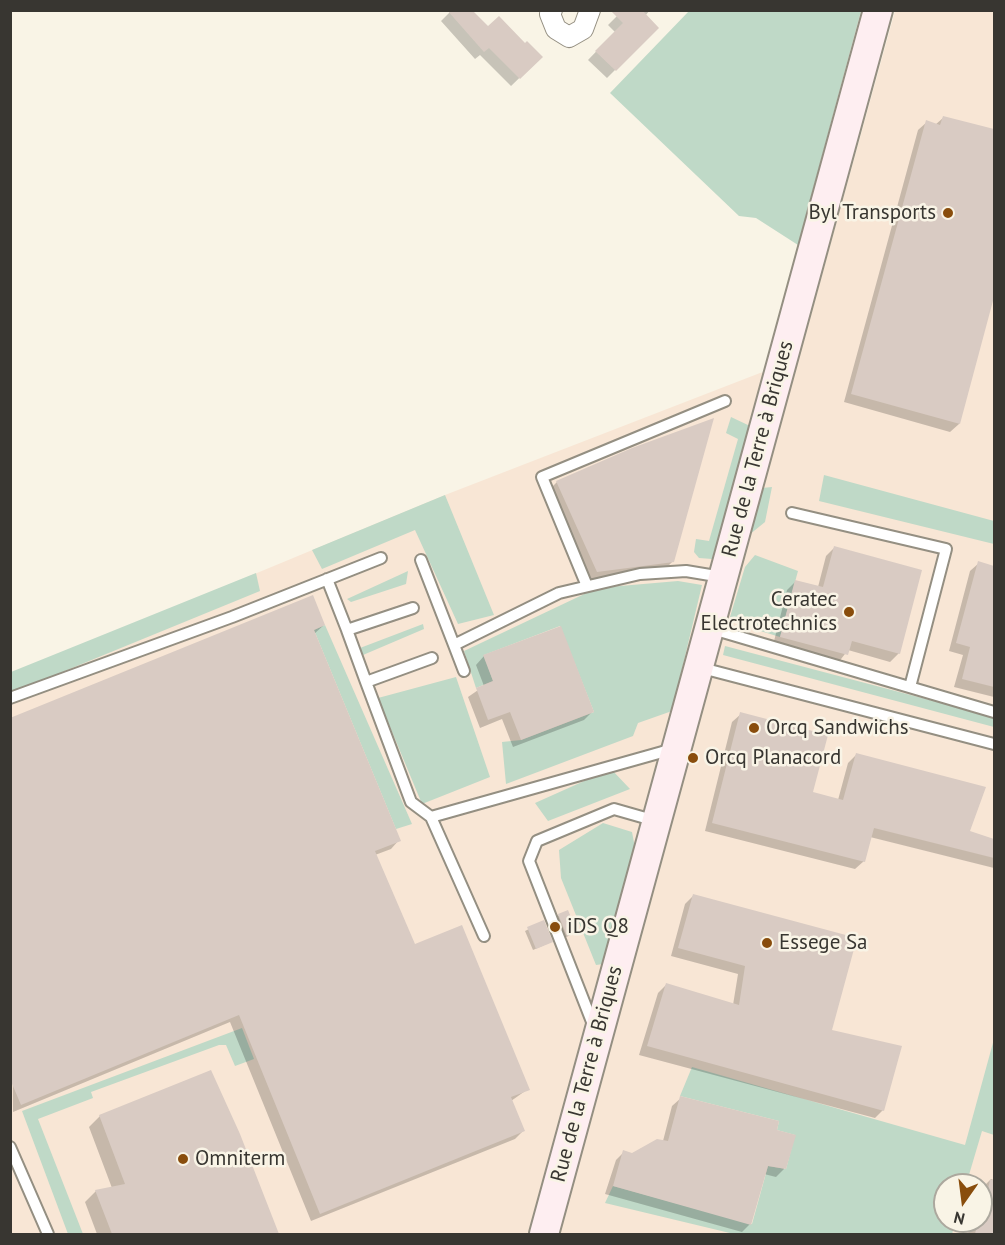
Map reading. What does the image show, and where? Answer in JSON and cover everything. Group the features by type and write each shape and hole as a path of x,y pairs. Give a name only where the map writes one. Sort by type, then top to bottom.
{"main road":[{"name":"Rue de la Terre à Briques","path":"544,1234 878,10"}],"street":[{"path":"552,10 550,14 556,29 569,37 584,29 590,10"}],"lane":[{"path":"587,586 542,477 725,401"},
{"path":"792,513 946,549 910,687"},
{"path":"10,698 232,617 381,558"},
{"path":"421,560 464,671"},
{"path":"454,645 559,593 640,574 686,571 723,577"},
{"path":"327,579 411,802 431,817 484,936"},
{"path":"347,630 413,608"},
{"path":"709,628 994,712"},
{"path":"366,682 432,658"},
{"path":"698,667 994,744"},
{"path":"431,817 676,748"},
{"path":"597,1035 529,861 537,841 614,809 656,821"},
{"path":"10,1147 48,1234"}],"shaded area":[{"path":"895,11 994,11 994,1234 11,1234 11,675 445,495 760,373 797,365"}],"green space":[{"path":"689,11 861,11 798,245 756,218 739,216 610,93"},
{"path":"731,417 750,426 712,559 699,558 694,552 696,539 709,541 738,439 726,433"},
{"path":"824,475 994,521 994,544 819,501"},
{"path":"772,487 765,522 749,535 762,488"},
{"path":"445,495 494,615 458,624 415,530 322,569 312,550"},
{"path":"755,555 798,571 780,637 741,625 730,617 745,567"},
{"path":"408,571 406,584 351,602 347,599"},
{"path":"256,573 260,591 11,693 11,672"},
{"path":"678,581 702,585 672,711 638,723 633,736 506,784 502,742 521,740 594,712 560,626 484,655 493,681 476,688 464,651 597,588"},
{"path":"423,624 424,629 363,655 360,648"},
{"path":"325,625 412,824 396,829 314,630"},
{"path":"725,646 994,717 994,727 723,655"},
{"path":"456,677 490,777 422,804 378,698"},
{"path":"611,769 630,789 548,821 535,803"},
{"path":"603,823 632,832 636,853 611,963 596,965 561,878 559,850"},
{"path":"242,1028 254,1059 235,1066 226,1045 219,1045 91,1092 93,1098 38,1119 83,1234 68,1234 22,1111"},
{"path":"994,1039 994,1135 982,1131 970,1173 933,1173 933,1233 952,1234 734,1234 605,1203 613,1186 752,1224 768,1166 786,1169 795,1135 777,1130 779,1121 680,1096 692,1067 965,1145"}],"building":[{"path":"447,10 472,10 488,26 499,16 525,43 527,41 543,57 520,79 489,48 484,52"},
{"path":"610,10 642,10 659,28 616,71 595,51 623,23"},
{"name":"Byl Transports","path":"943,116 994,129 994,297 960,424 851,394 926,120 940,125"},
{"path":"714,418 674,562 597,572 556,481 632,448"},
{"name":"Ceratec Electrotechnics","path":"834,546 922,570 900,654 852,641 848,655 780,637 795,580 823,587"},
{"path":"978,561 994,566 994,687 962,679 970,647 956,643"},
{"path":"313,595 325,625 314,630 401,841 375,851 415,944 462,925 530,1090 511,1097 525,1131 320,1214 239,1015 21,1105 10,1079 10,718"},
{"path":"561,626 594,712 521,740 510,712 488,720 476,688 493,681 483,655"},
{"path":"740,712 828,735 813,792 843,800 856,753 986,787 970,831 994,839 994,858 874,828 865,862 712,823"},
{"path":"693,894 857,938 832,1030 902,1046 884,1111 647,1046 666,983 739,1005 745,966 678,948"},
{"path":"568,910 577,932 567,936 558,914"},
{"path":"544,920 553,942 536,949 527,927"},
{"name":"Omniterm","path":"211,1070 240,1134 279,1234 112,1234 95,1190 125,1184 99,1115"},
{"path":"680,1096 779,1121 777,1130 796,1135 786,1169 768,1166 751,1225 613,1186 623,1150 632,1153 657,1139 668,1141"},
{"path":"994,1180 994,1234 975,1234 993,1233"}],"place":[{"name":"Byl Transports","path":"948,213"},
{"name":"Ceratec Electrotechnics","path":"849,612"},
{"name":"Orcq Sandwichs","path":"754,728"},
{"name":"Orcq Planacord","path":"693,758"},
{"name":"iDS Q8","path":"555,927"},
{"name":"Essege Sa","path":"767,943"},
{"name":"Omniterm","path":"183,1159"}]}
